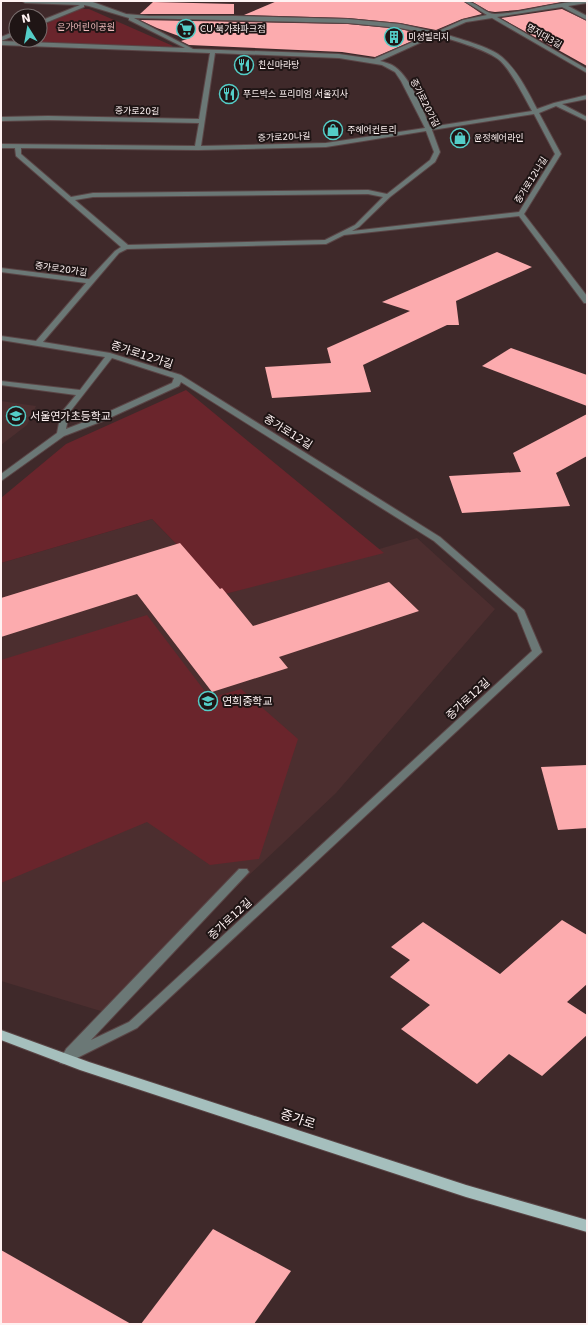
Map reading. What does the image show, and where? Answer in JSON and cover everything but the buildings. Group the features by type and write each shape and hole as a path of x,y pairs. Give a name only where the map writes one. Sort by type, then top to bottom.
{"main road":[{"name":"증가로","path":"1,1035 65,1059 466,1191 587,1226"}],"street":[{"name":"증가로12나길","path":"25,1 88,2 125,16 149,18 235,18 348,22 400,26 438,34 475,46 500,58 519,82 558,154 521,214 587,301"},
{"name":"명지대3길","path":"467,1 587,71"},
{"path":"556,1 587,18"},
{"path":"374,61 465,21 587,1"},
{"path":"48,19 88,2"},
{"name":"증가로20가길","path":"125,16 192,50"},
{"name":"증가로20가길","path":"1,43 339,56 374,61 392,67 403,79 429,128 437,152 434,160 388,196 357,226 326,242 126,247 117,252 92,282 1,270"},
{"path":"198,148 213,51"},
{"path":"536,112 556,104 587,97"},
{"path":"556,104 587,119"},
{"name":"증가로20나길","path":"1,146 198,148 326,144 536,112"},
{"name":"증가로20길","path":"1,119 48,118 202,121"},
{"path":"18,145 18,155 126,247"},
{"path":"70,199 93,195 368,192 388,196"},
{"name":"증가로20가길","path":"341,234 521,214"},
{"path":"38,343 92,282"},
{"name":"증가로12가길","path":"1,338 110,355 178,377 176,384 100,419 61,434 1,478"},
{"path":"61,434 65,413 110,355"},
{"name":"증가로12길","path":"65,1059 133,1025 537,652 521,612 437,539 178,377"},
{"path":"1,382 82,393"},
{"path":"65,1059 243,872"}],"shaded area":[{"name":"서울연가초등학교","path":"1,401 36,406 27,425 1,445"},
{"name":"연희중학교","path":"152,519 225,594 417,538 495,609 336,793 104,1012 1,981 1,563"}],"green space":[{"name":"은가어린이공원","path":"77,9 89,9 173,46 170,48 48,43 48,23"},
{"path":"186,390 384,553 225,594 152,519 1,563 1,498 66,444"},
{"path":"147,615 210,698 241,689 298,739 259,859 210,865 147,822 1,883 1,660"}],"place":[{"name":"CU 북가좌파크점","path":"186,29"},
{"name":"미성빌리지","path":"394,37"},
{"name":"친신마라탕","path":"244,65"},
{"name":"푸드박스 프리미엄 서울지사","path":"229,94"},
{"name":"주헤어컨트리","path":"333,130"},
{"name":"윤정헤어라인","path":"460,138"},
{"name":"서울연가초등학교","path":"16,416"},
{"name":"연희중학교","path":"208,701"}]}
